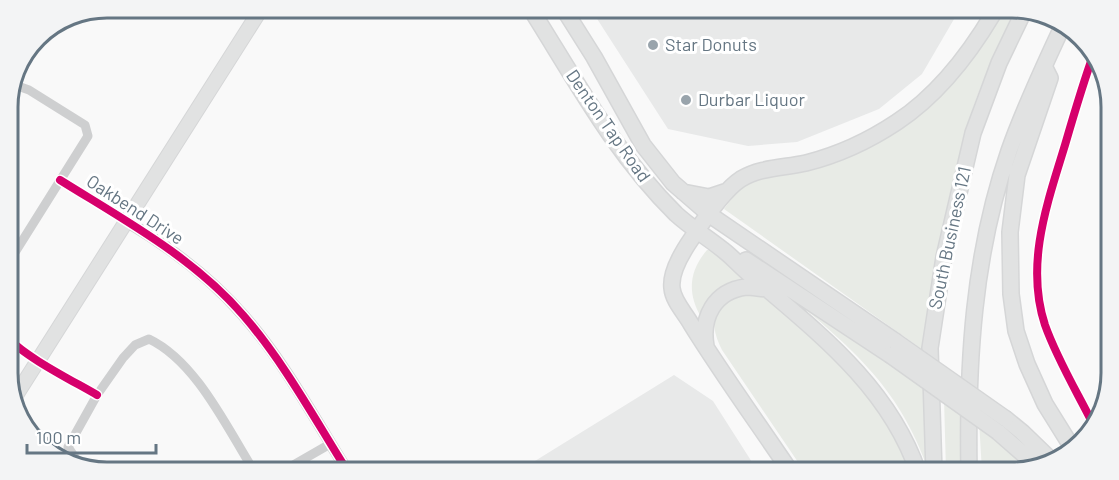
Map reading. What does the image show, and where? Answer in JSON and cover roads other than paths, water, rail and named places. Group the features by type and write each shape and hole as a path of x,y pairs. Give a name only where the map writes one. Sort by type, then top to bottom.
{"main road":[{"path":"20,389 255,18"},
{"name":"Denton Tap Road","path":"536,18 622,153 640,177 680,218 724,251"},
{"path":"540,24 552,18"},
{"name":"Denton Tap Road","path":"569,18 594,57 643,145 658,166 683,192 710,215 892,348"},
{"path":"679,261 697,231 727,191 740,180 755,172 807,162 837,153 872,138 897,122 917,108 959,66 991,18"},
{"name":"South Business 121","path":"934,462 930,348 944,256 973,134 999,63 1020,19"},
{"name":"South Business 121","path":"969,462 968,416 971,360 980,264 1008,152 1060,32"},
{"path":"1044,66 1050,78 1017,175 1010,232 1011,294 1016,331 1027,364 1045,404 1069,442"},
{"path":"683,192 709,197 727,191"},
{"path":"680,218 683,240 671,287 675,297 706,349 784,462"},
{"path":"724,251 742,258 892,348 1002,426 1031,460"},
{"path":"724,251 832,345 873,390 895,421 913,462"},
{"path":"706,349 704,332 706,318 725,294 745,287 769,289"},
{"path":"1002,426 1022,432 1046,455"}],"street":[{"path":"1089,417 1055,350 1045,324 1038,285 1037,260 1039,237 1046,209 1090,65"},
{"path":"18,248 88,136 85,125 20,87"},
{"name":"Oakbend Drive","path":"60,180 177,255 243,314 273,352 342,462"},
{"path":"73,455 68,447 97,395 135,345 149,339 161,345 195,379 248,462"},
{"path":"18,346 97,395"},
{"path":"299,462 330,444"}],"place":[{"name":"Star Donuts","path":"653,45"},
{"name":"Durbar Liquor","path":"686,100"}]}
